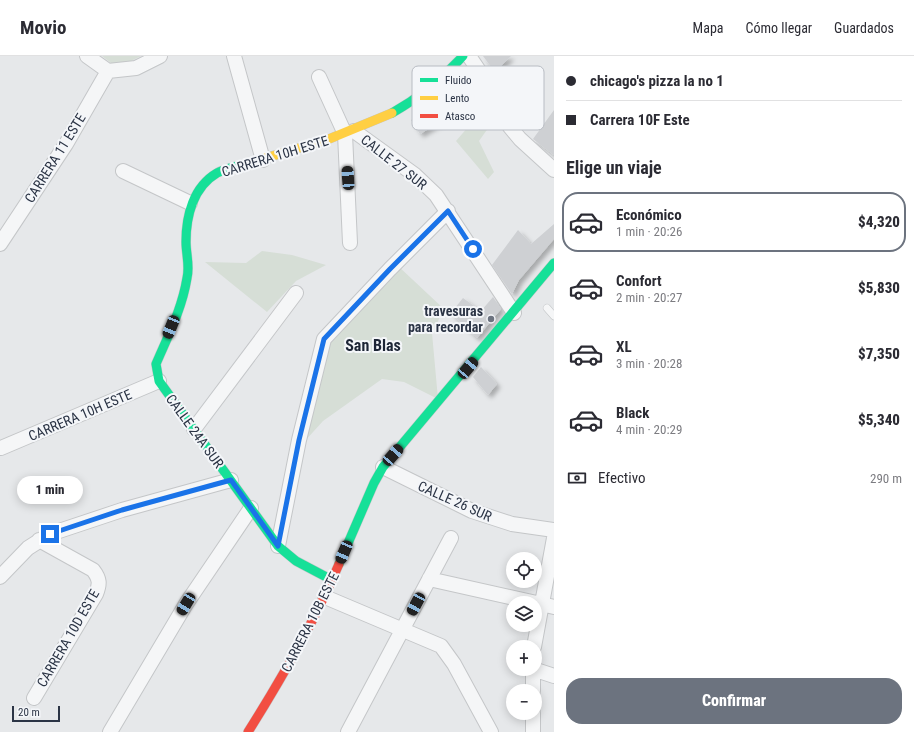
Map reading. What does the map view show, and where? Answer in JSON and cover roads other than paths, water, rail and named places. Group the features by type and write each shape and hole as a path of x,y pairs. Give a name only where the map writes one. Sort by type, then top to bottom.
{"street":[{"path":"87,56 108,71 136,68 160,56"},
{"path":"234,56 263,160"},
{"name":"CARRERA 10H ESTE","path":"455,66 463,56"},
{"path":"469,56 476,66"},
{"name":"CARRERA 11 ESTE","path":"0,244 66,144 108,71"},
{"path":"319,76 350,133 350,243"},
{"name":"CARRERA 10H ESTE","path":"1,448 159,381 156,372 156,364 181,303 188,281 189,265 186,231 190,203 201,186 217,173 350,133 412,101"},
{"path":"512,130 520,139 554,170"},
{"name":"CALLE 27 SUR","path":"350,133 415,175 436,194 514,313"},
{"path":"123,171 190,203"},
{"path":"278,546 299,440 324,339 390,269 448,211"},
{"name":"CARRERA 10B ESTE","path":"248,732 282,677 325,597 374,483 384,468 514,313 550,274 554,263"},
{"path":"194,429 296,293"},
{"name":"CALLE 24A SUR","path":"159,381 278,546 296,561 332,580"},
{"name":"CALLE 26 SUR","path":"384,468 472,511 512,524 554,530"},
{"path":"0,577 28,548 50,534 122,510 231,480"},
{"path":"110,732 186,604 251,508"},
{"path":"348,732 451,538"},
{"path":"535,640 536,628 548,606 554,538"},
{"name":"CARRERA 10D ESTE","path":"34,698 96,594 99,584 98,577 93,570 39,540"},
{"path":"429,579 548,606"},
{"path":"325,597 441,646 449,655 491,732"},
{"path":"542,672 554,676"},
{"path":"533,720 533,732"}],"lane":[{"path":"547,308 554,316"}],"place":[{"name":"travesuras para recordar","path":"491,319"}],"district":[{"name":"San Blas","path":"373,345"}]}
